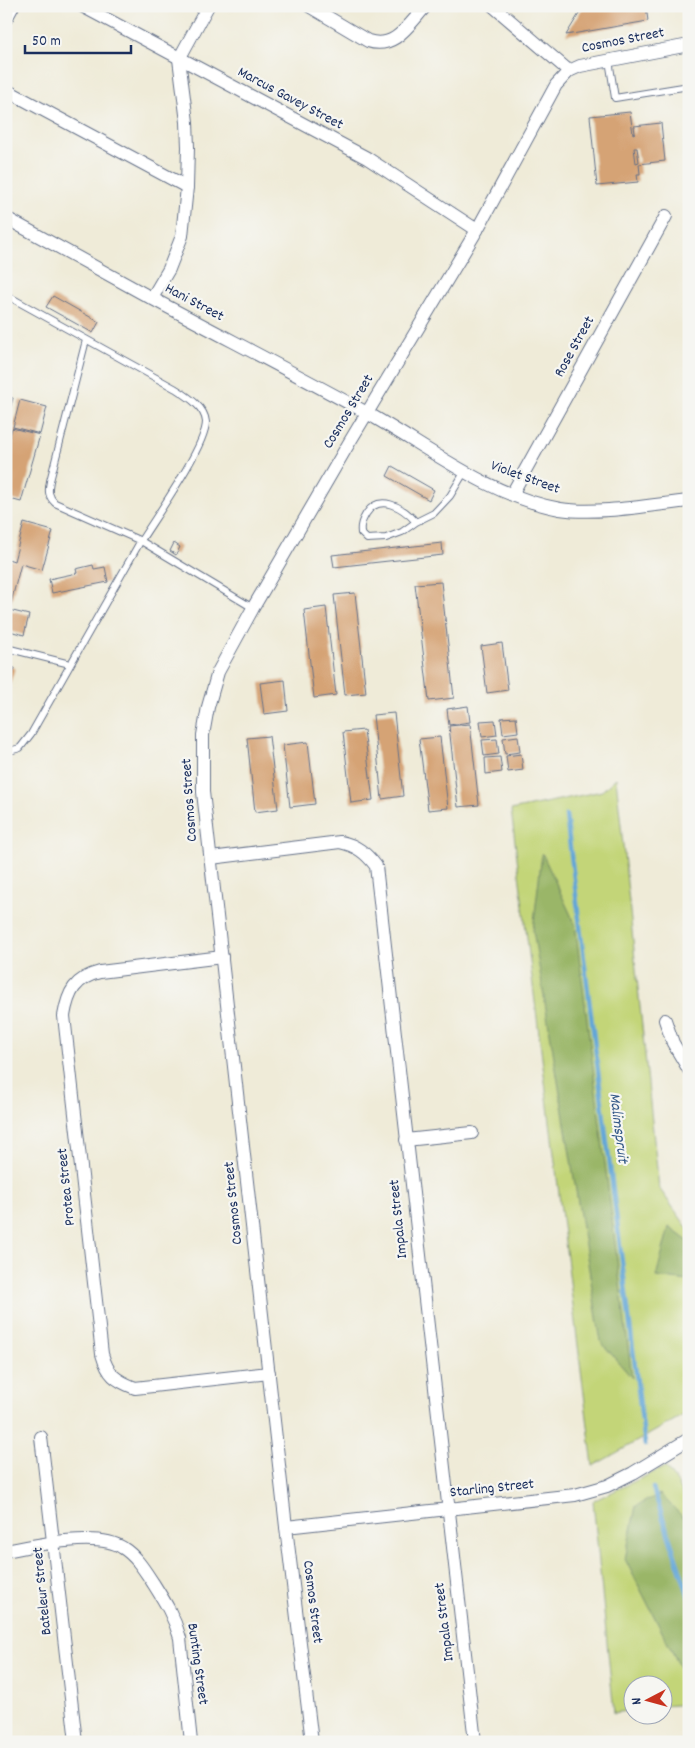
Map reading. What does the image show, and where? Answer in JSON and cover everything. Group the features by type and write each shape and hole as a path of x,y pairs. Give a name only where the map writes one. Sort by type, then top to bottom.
{"street":[{"path":"6,19 13,6"},
{"name":"Marcus Gavey Street","path":"82,6 367,158 477,230"},
{"path":"152,298 169,269 182,236 187,187 187,122 179,59 208,6"},
{"path":"309,6 368,41 384,44 396,38 426,6"},
{"path":"493,6 569,71"},
{"name":"Cosmos Street","path":"312,1742 203,792 203,735 208,707 218,672 253,608 477,230 556,85 569,71 580,66 689,45"},
{"path":"6,90 187,187"},
{"name":"Rose Street","path":"512,494 666,216"},
{"name":"Hani Street","path":"6,218 367,414"},
{"name":"Violet Street","path":"367,414 486,483 543,505 577,510 594,510 689,501"},
{"name":"Impala Street","path":"211,858 340,842 358,848 368,855 376,866 475,1742"},
{"name":"Protea Street","path":"222,958 100,972 89,975 74,986 66,1005 64,1016 100,1334 105,1366 112,1376 120,1382 135,1388 269,1373"},
{"path":"665,1020 672,1043 689,1070"},
{"path":"406,1140 472,1133"},
{"name":"Bateleur Street","path":"42,1437 76,1742"},
{"name":"Starling Street","path":"286,1527 575,1495 607,1486 633,1473 689,1439"},
{"name":"Bunting Street","path":"6,1550 54,1542 98,1540 112,1542 124,1548 135,1559 170,1609 177,1630 191,1742"}],"lane":[{"path":"610,60 615,98 689,86"},
{"path":"6,295 176,389 192,400 206,419 204,434 194,455 141,541 25,743 20,748 6,752"},
{"path":"86,340 48,489 50,497 55,503 141,541 253,608"},
{"path":"416,522 400,507 390,504 375,505 369,509 362,519 361,533 367,539 386,538 402,532 434,513 450,496 465,471"},
{"path":"6,648 70,664"}],"green space":[{"path":"616,778 659,1188 689,1230 689,1412 593,1466 511,810 602,791"},
{"path":"542,853 575,924 632,1378 601,1342 533,930"},
{"path":"669,1227 689,1242 689,1281 656,1277"},
{"path":"665,1467 678,1484 689,1507 689,1704 672,1705 672,1676 622,1676 622,1712 614,1713 593,1501"},
{"path":"660,1494 689,1523 689,1682 625,1559 636,1506"}],"building":[{"path":"595,6 646,6 648,21 566,35 582,9"},
{"path":"630,112 633,134 635,133 634,126 661,123 665,161 639,164 640,174 637,174 638,182 597,186 590,116","holes":["634,148 637,148 639,162 636,163"]},
{"path":"53,296 99,322 93,333 46,307"},
{"path":"6,396 13,398 7,420 6,420"},
{"path":"20,400 47,407 40,434 13,427"},
{"path":"12,428 40,435 21,502 6,498 6,450"},
{"path":"392,466 434,490 429,500 387,476"},
{"path":"24,523 53,531 42,570 21,564 9,610 29,615 24,635 6,630 6,565 8,559 14,561"},
{"path":"174,543 180,547 176,555 170,551"},
{"path":"442,543 443,555 334,567 332,555"},
{"path":"93,565 94,569 105,567 108,582 52,593 49,579 77,573 76,569"},
{"path":"441,582 454,698 429,701 415,584"},
{"path":"355,593 366,693 345,695 334,595"},
{"path":"326,607 336,695 314,698 304,610"},
{"path":"502,643 508,690 487,693 481,646"},
{"path":"6,666 15,668 10,684 6,683"},
{"path":"285,680 288,711 264,714 260,683"},
{"path":"468,706 470,722 449,725 447,709"},
{"path":"394,713 403,796 382,799 373,715"},
{"path":"516,717 518,732 503,734 501,718"},
{"path":"495,720 497,735 482,737 480,721"},
{"path":"470,724 479,805 458,807 449,726"},
{"path":"364,730 373,800 351,803 343,732"},
{"path":"269,736 278,809 255,812 247,738"},
{"path":"518,736 520,752 505,754 503,738"},
{"path":"440,737 448,808 428,810 419,739"},
{"path":"497,739 499,754 484,756 482,740"},
{"path":"308,742 315,804 290,807 283,745"},
{"path":"521,754 523,770 508,772 506,756"},
{"path":"500,757 502,772 486,774 485,758"}],"waterway":[{"name":"Malimspruit","path":"566,815 645,1445"},
{"path":"653,1488 689,1597"}]}
